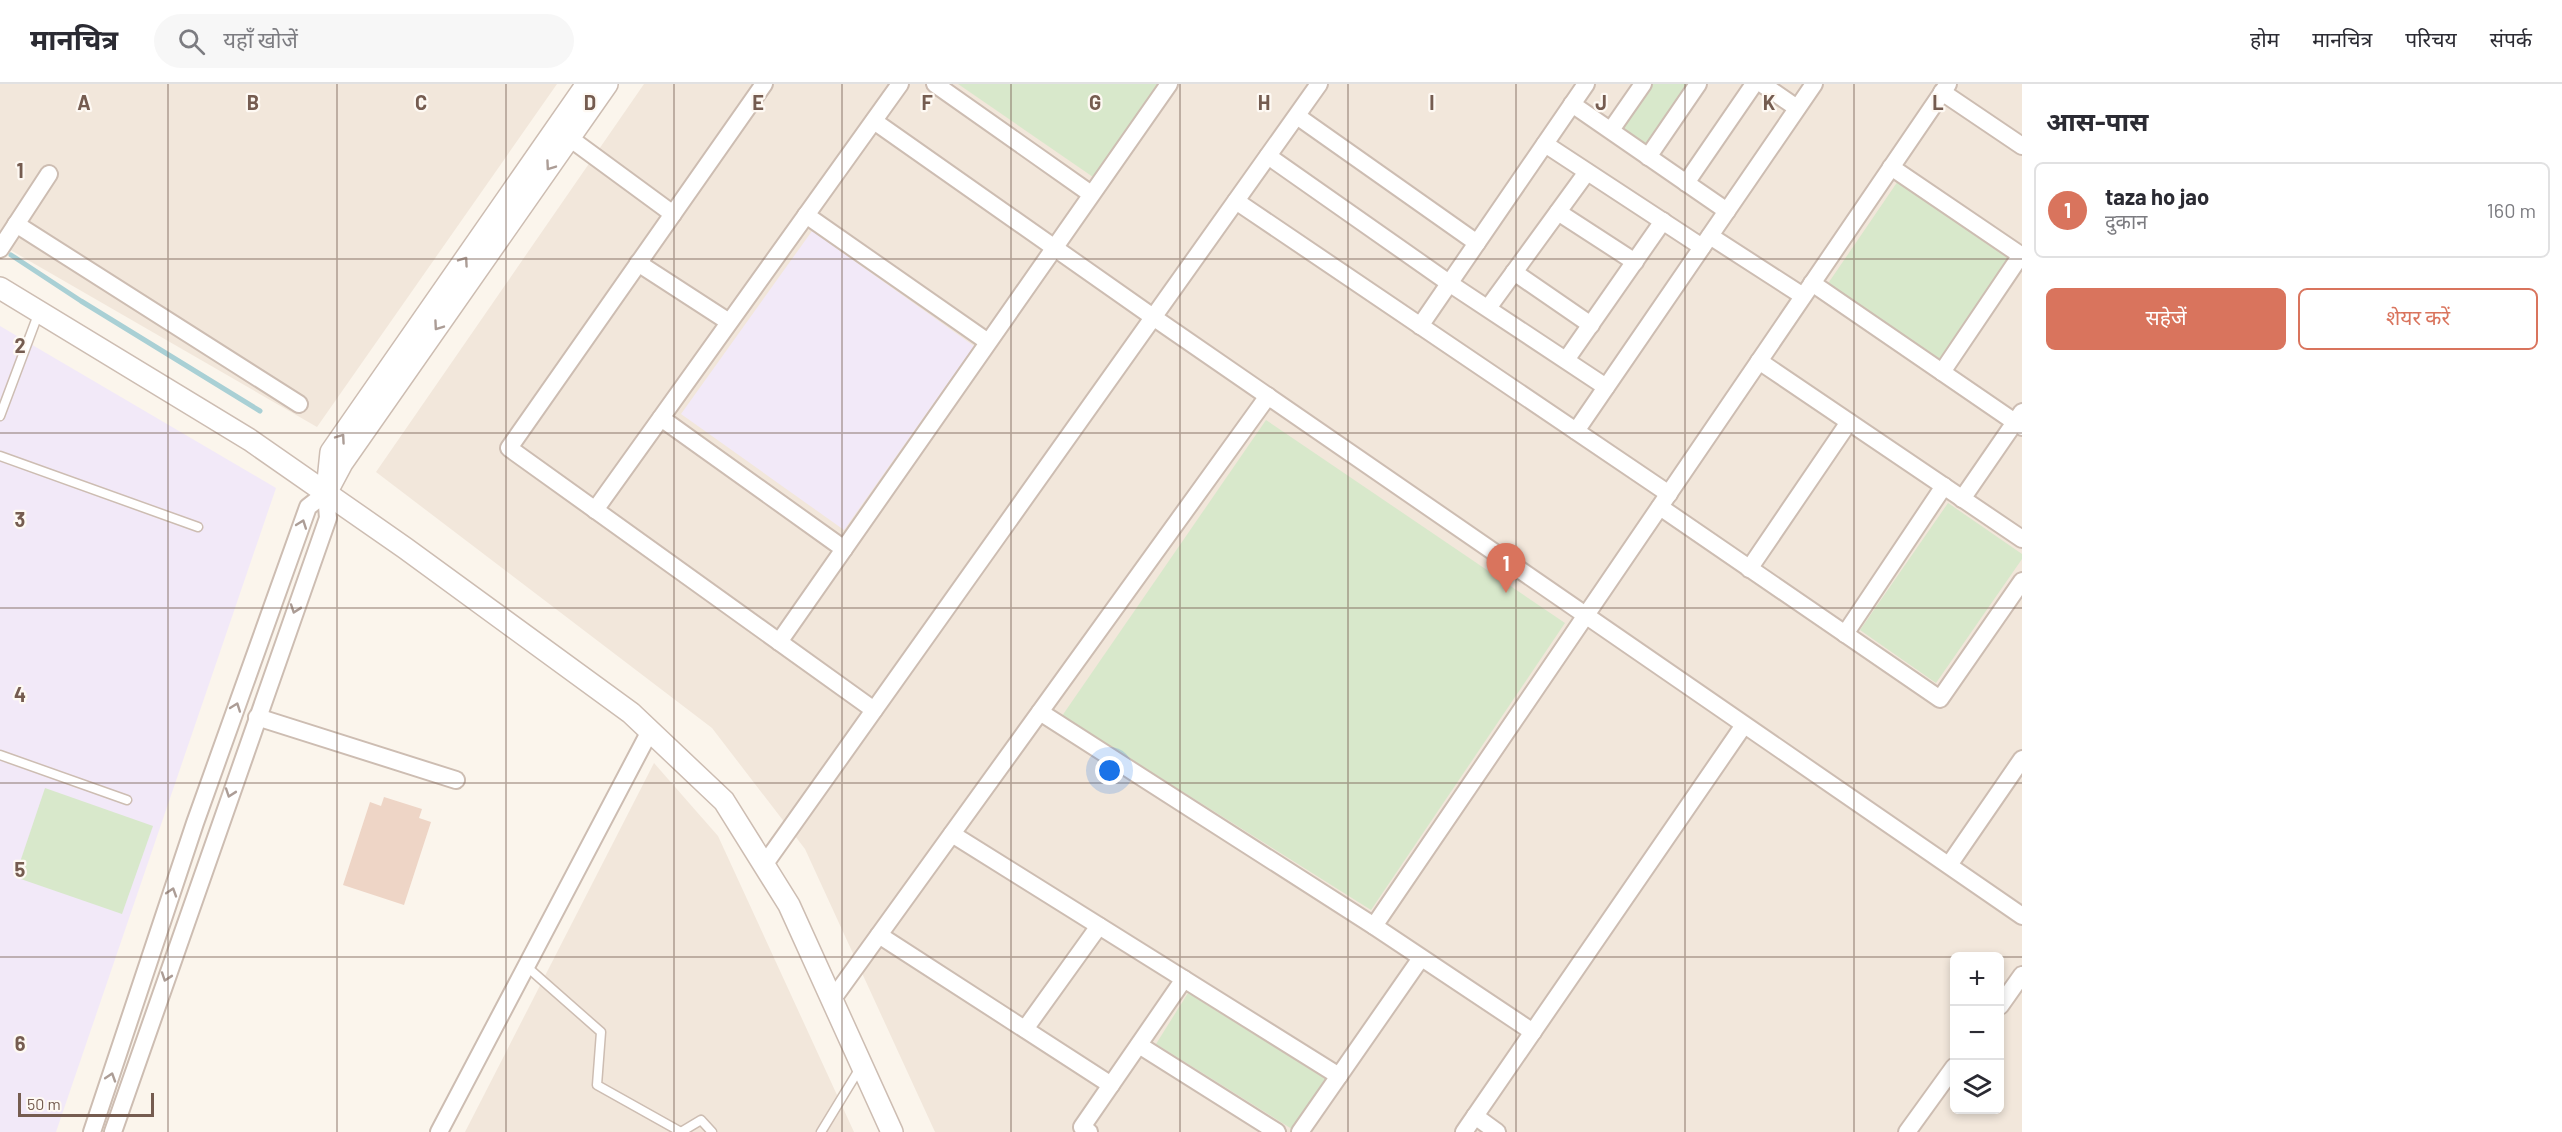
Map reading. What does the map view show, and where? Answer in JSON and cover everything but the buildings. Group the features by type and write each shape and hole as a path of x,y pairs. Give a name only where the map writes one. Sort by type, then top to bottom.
{"street":[{"path":"113,1132 328,518 326,493 331,452 563,133 607,84"},
{"path":"764,84 509,448 874,710"},
{"path":"595,510 900,84"},
{"path":"935,84 1091,194"},
{"path":"779,642 1169,84"},
{"path":"764,865 1319,84"},
{"path":"1420,326 1586,84"},
{"path":"1611,130 1643,84"},
{"path":"1648,156 1698,84"},
{"path":"1686,183 1754,84"},
{"path":"1762,84 1797,108"},
{"path":"1576,431 1814,84"},
{"path":"563,133 580,88"},
{"path":"1374,926 1945,88 2022,146"},
{"path":"1572,104 1727,211"},
{"path":"1296,116 1477,243"},
{"path":"874,121 1153,317 2022,916"},
{"path":"563,133 673,214"},
{"path":"1545,144 1663,221 1808,290 2020,420 1962,499"},
{"path":"1268,156 1449,283 1606,387"},
{"path":"1891,166 2022,256 1942,372"},
{"path":"1488,308 1587,172"},
{"path":"0,249 49,174"},
{"path":"1236,201 1576,431 1749,569 1940,699 2022,581"},
{"path":"1558,212 1635,262"},
{"path":"807,215 988,342"},
{"path":"1566,360 1663,221"},
{"path":"16,224 299,404"},
{"path":"638,263 729,322"},
{"path":"1515,272 1591,325"},
{"path":"0,288 250,440 405,548 631,713 650,730 724,801 789,905 892,1132"},
{"path":"1759,361 2022,539"},
{"path":"832,1000 1268,396"},
{"path":"661,418 844,549"},
{"path":"1749,569 1849,422"},
{"path":"1845,634 1944,486"},
{"path":"92,1132 195,823 308,507 326,493"},
{"path":"1040,712 1374,926 1533,1032"},
{"path":"257,717 456,780"},
{"path":"1464,1132 1744,725"},
{"path":"439,1132 650,730"},
{"path":"1949,865 2022,759"},
{"path":"952,834 1339,1076"},
{"path":"1025,1029 1099,926"},
{"path":"879,934 1111,1085"},
{"path":"1300,1132 1421,958"},
{"path":"2004,1000 2022,975"},
{"path":"1089,1132 1082,1127 1184,979"},
{"path":"1139,1045 1277,1132"},
{"path":"1907,1132 1950,1073"},
{"path":"1475,1116 1497,1132"}],"lane":[{"path":"0,416 39,312"},
{"path":"0,456 198,527"},
{"path":"0,755 127,800"},
{"path":"526,966 601,1032 597,1085 681,1132 701,1120 712,1132"},
{"path":"821,1132 862,1066"}],"shaded area":[{"path":"0,84 557,84 317,427 0,244"},
{"path":"644,84 2022,84 2022,1132 935,1132 805,849 712,728 376,472"},
{"path":"812,231 974,346 844,530 681,414"},
{"path":"0,326 276,488 56,1132 0,1132"},
{"path":"654,763 718,836 854,1132 465,1132"}],"green space":[{"path":"958,84 1158,84 1093,177"},
{"path":"1650,84 1690,84 1646,149 1618,131"},
{"path":"1898,181 2009,257 1939,360 1827,285"},
{"path":"1266,420 1565,623 1371,910 1062,716"},
{"path":"1948,503 2022,554 2022,559 1936,683 1860,630"},
{"path":"45,788 153,826 122,914 15,877"},
{"path":"1188,993 1327,1080 1295,1131 1156,1044"}],"waterway":[{"path":"11,255 81,301 260,411"}],"place":[{"name":"taza ho jao","path":"1506,593"}]}
